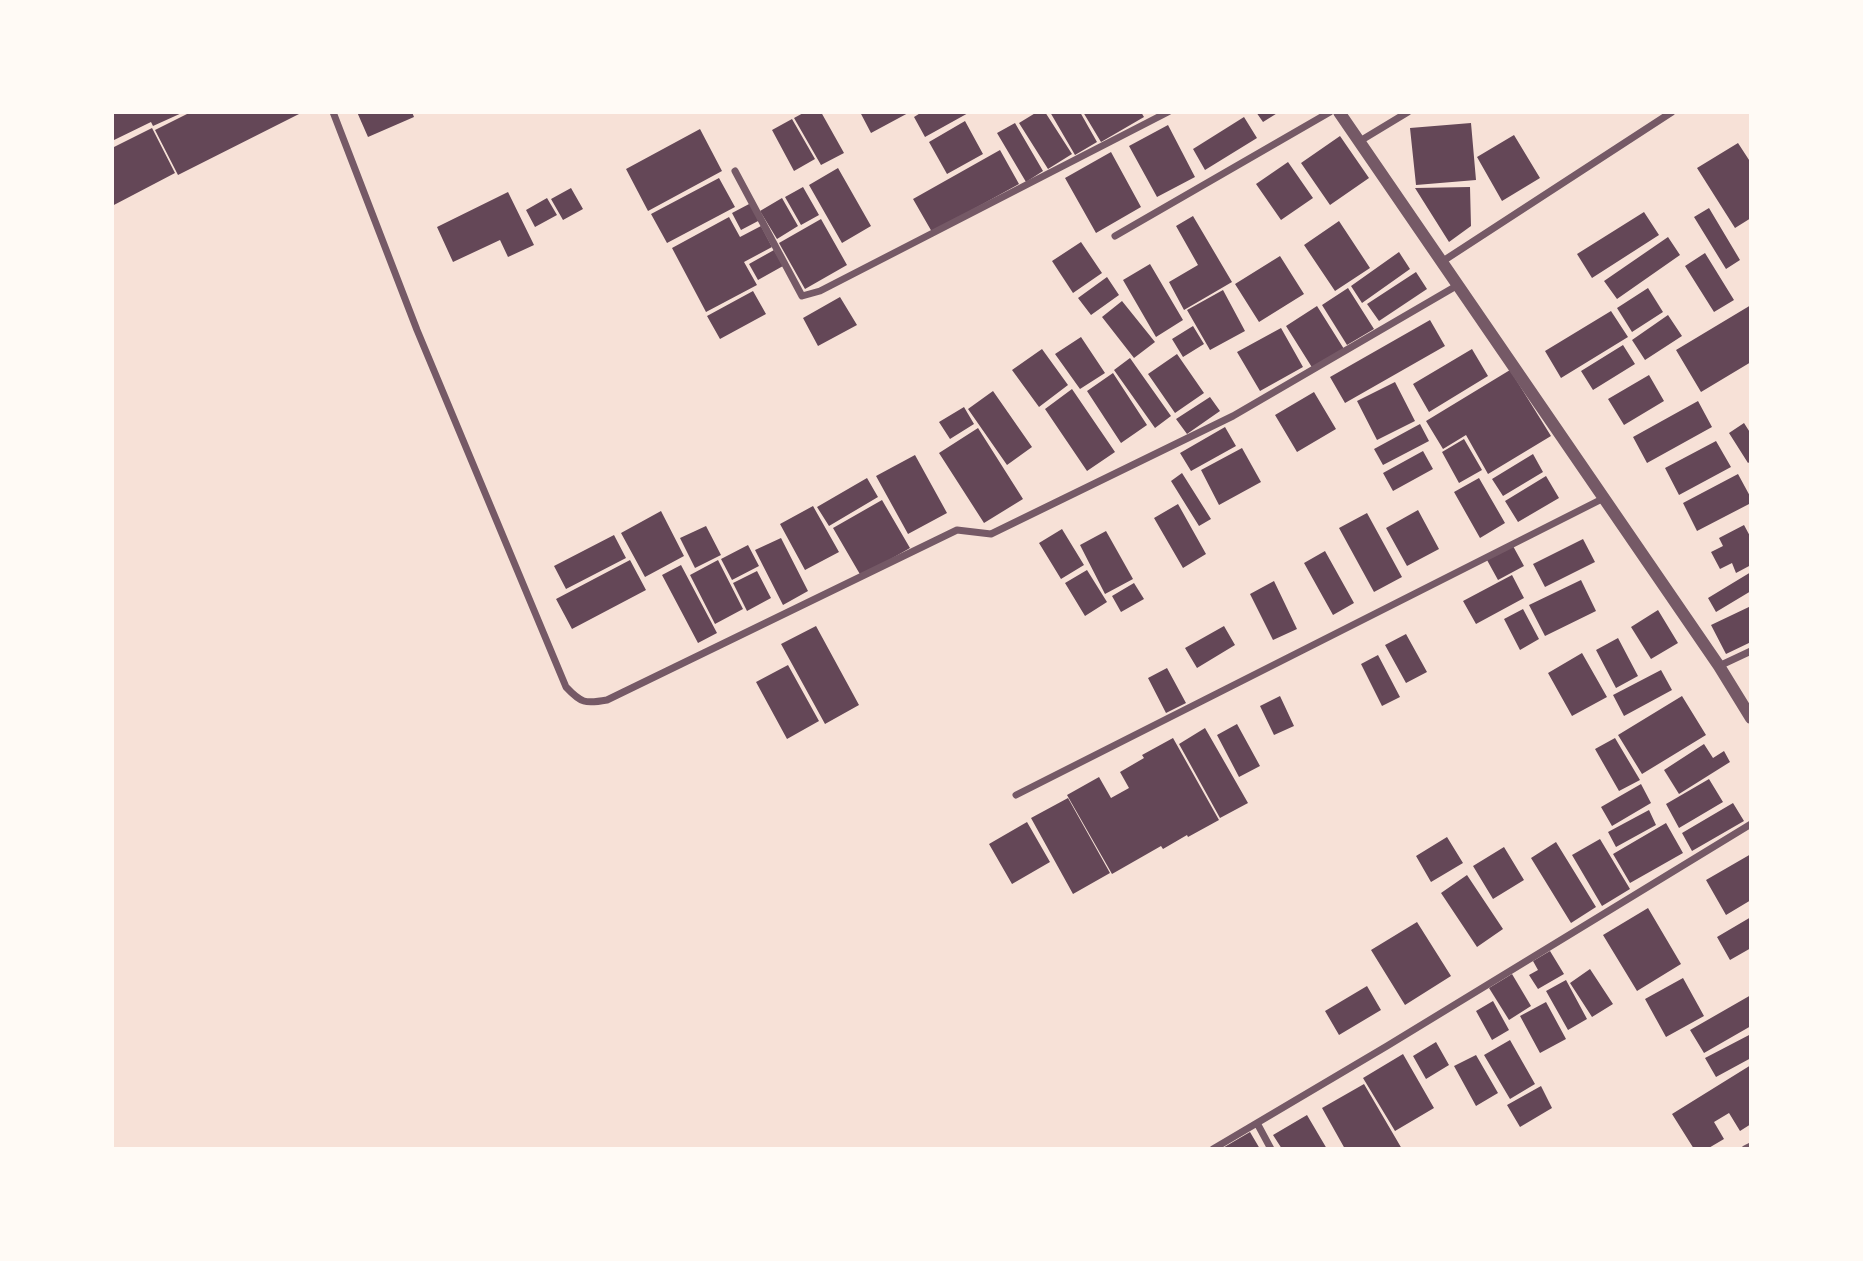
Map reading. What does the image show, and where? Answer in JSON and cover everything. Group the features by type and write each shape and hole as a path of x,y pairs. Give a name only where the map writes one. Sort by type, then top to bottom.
{"street":[{"path":"333,112 417,330 566,687 575,697 588,704 607,700 957,530 991,534 1233,416 1458,285"},
{"path":"735,171 802,296 820,291 1167,112"},
{"path":"1115,236 1330,112"},
{"path":"1339,112 1443,261 1751,718"},
{"path":"1360,141 1408,112"},
{"path":"1443,261 1672,112"},
{"path":"1016,795 1604,498"},
{"path":"1718,666 1751,651"},
{"path":"1213,1149 1751,824"},
{"path":"1257,1123 1272,1149"},
{"path":"1745,1149 1751,1146"}],"building":[{"path":"112,112 184,112 153,126 151,122 112,141"},
{"path":"191,112 303,112 178,175 155,130"},
{"path":"357,112 412,112 414,117 368,137"},
{"path":"805,112 821,112 844,153 821,165 794,118"},
{"path":"860,112 910,112 871,133"},
{"path":"922,112 970,112 925,137 914,117"},
{"path":"1037,112 1045,112 1072,154 1048,169 1019,123"},
{"path":"1050,112 1080,112 1097,142 1075,155"},
{"path":"1083,112 1141,112 1144,117 1101,142"},
{"path":"1256,112 1279,112 1263,122"},
{"path":"1244,117 1257,138 1205,170 1193,149"},
{"path":"792,119 815,159 794,171 772,130"},
{"path":"965,121 983,154 947,174 929,142"},
{"path":"1015,123 1043,171 1026,182 997,133"},
{"path":"1471,123 1476,180 1416,185 1410,128"},
{"path":"1168,125 1195,177 1157,197 1129,146"},
{"path":"152,128 175,173 112,206 112,148"},
{"path":"700,129 722,171 648,211 626,169"},
{"path":"1514,135 1540,178 1502,201 1477,157"},
{"path":"1340,136 1369,178 1330,205 1301,163"},
{"path":"1738,143 1751,163 1751,218 1735,228 1697,168"},
{"path":"1000,150 1019,184 932,232 913,199"},
{"path":"1111,152 1141,207 1096,233 1065,178"},
{"path":"1288,162 1313,198 1281,220 1256,184"},
{"path":"838,168 871,226 842,243 809,185"},
{"path":"719,178 735,207 667,243 651,214"},
{"path":"803,187 819,215 801,225 785,197"},
{"path":"1470,187 1471,226 1449,242 1415,188"},
{"path":"571,188 583,209 563,220 551,199"},
{"path":"508,192 534,245 508,257 500,240 453,262 437,227"},
{"path":"547,198 557,215 535,227 526,210"},
{"path":"782,198 798,226 777,239 760,211"},
{"path":"751,203 760,220 741,230 732,213"},
{"path":"1709,208 1740,260 1726,269 1694,217"},
{"path":"1644,212 1659,235 1592,278 1577,254"},
{"path":"1193,216 1232,282 1184,310 1169,282 1198,265 1176,226"},
{"path":"729,217 740,237 761,226 772,247 744,262 757,285 706,312 672,248"},
{"path":"821,219 847,265 805,289 779,243"},
{"path":"1339,221 1370,268 1335,291 1304,245"},
{"path":"1668,237 1680,255 1617,299 1604,281"},
{"path":"1081,242 1102,273 1073,293 1052,261"},
{"path":"774,250 783,266 758,280 749,264"},
{"path":"1399,252 1410,269 1362,303 1351,286"},
{"path":"1705,253 1734,300 1714,312 1685,266"},
{"path":"1280,256 1304,294 1259,322 1235,284"},
{"path":"1150,264 1183,320 1156,337 1123,280"},
{"path":"1416,272 1427,289 1379,321 1367,304"},
{"path":"1107,277 1119,295 1091,315 1078,298"},
{"path":"1348,288 1374,329 1347,345 1322,305"},
{"path":"1648,288 1663,312 1632,332 1617,308"},
{"path":"1223,290 1245,331 1210,350 1187,310"},
{"path":"753,291 766,314 720,339 707,316"},
{"path":"840,297 857,325 818,346 803,318"},
{"path":"1122,301 1155,342 1134,358 1102,317"},
{"path":"1751,305 1751,362 1701,392 1676,350"},
{"path":"1317,306 1344,349 1313,369 1286,326"},
{"path":"1611,311 1628,337 1561,378 1545,351"},
{"path":"1668,315 1682,336 1645,360 1632,340"},
{"path":"1430,320 1445,346 1345,403 1330,377"},
{"path":"1193,326 1204,344 1183,357 1172,339"},
{"path":"1281,328 1303,367 1260,391 1237,352"},
{"path":"1081,337 1105,373 1080,389 1055,354"},
{"path":"1623,345 1635,364 1593,390 1581,371"},
{"path":"1042,349 1068,385 1039,407 1012,370"},
{"path":"1472,349 1488,376 1429,412 1413,384"},
{"path":"1177,354 1204,393 1175,413 1148,374"},
{"path":"1130,358 1171,416 1155,428 1114,370"},
{"path":"1510,370 1551,436 1488,474 1466,435 1443,449 1426,421"},
{"path":"1113,373 1147,425 1121,443 1087,391"},
{"path":"1649,375 1664,401 1624,425 1608,399"},
{"path":"1395,382 1415,421 1377,440 1357,401"},
{"path":"1072,389 1115,452 1087,471 1045,409"},
{"path":"993,391 1032,447 1007,465 968,409"},
{"path":"1314,392 1336,429 1297,452 1275,415"},
{"path":"1210,397 1220,411 1187,434 1176,419"},
{"path":"1698,401 1712,427 1647,463 1633,437"},
{"path":"964,407 974,424 950,439 939,422"},
{"path":"1744,423 1751,434 1751,461 1748,463 1729,433"},
{"path":"1420,424 1429,441 1383,465 1374,449"},
{"path":"1225,427 1236,446 1191,471 1180,453"},
{"path":"978,428 1023,499 984,523 939,453"},
{"path":"1464,439 1482,470 1459,483 1442,452"},
{"path":"1716,441 1731,467 1679,495 1665,468"},
{"path":"1242,448 1261,482 1219,505 1201,470"},
{"path":"1423,451 1433,469 1393,491 1383,473"},
{"path":"1533,454 1543,472 1503,496 1492,479"},
{"path":"915,455 947,513 908,534 876,476"},
{"path":"1182,473 1211,519 1199,526 1171,481"},
{"path":"1738,474 1751,503 1697,531 1683,503"},
{"path":"1546,476 1559,498 1518,522 1505,501"},
{"path":"867,478 878,497 829,526 817,507"},
{"path":"1479,478 1505,523 1480,538 1454,492"},
{"path":"882,500 910,548 861,576 833,528"},
{"path":"1178,504 1206,554 1183,568 1154,518"},
{"path":"813,506 839,552 805,570 780,524"},
{"path":"1418,510 1439,549 1407,566 1386,528"},
{"path":"661,511 684,556 645,577 621,533"},
{"path":"1367,513 1402,577 1374,592 1339,528"},
{"path":"1744,525 1751,538 1751,565 1736,573 1732,563 1720,569 1711,552 1723,546 1719,538"},
{"path":"706,526 721,555 695,568 680,538"},
{"path":"1062,529 1084,565 1061,579 1039,543"},
{"path":"1106,531 1133,579 1105,594 1080,545"},
{"path":"614,535 626,558 566,589 554,566"},
{"path":"781,538 808,591 783,605 755,550"},
{"path":"1583,539 1595,562 1545,587 1533,564"},
{"path":"748,545 759,566 732,580 721,559"},
{"path":"1513,546 1524,566 1498,580 1487,560"},
{"path":"1325,551 1354,603 1333,615 1304,563"},
{"path":"630,560 646,590 572,629 556,599"},
{"path":"718,560 743,609 715,624 690,575"},
{"path":"681,565 717,633 698,643 662,575"},
{"path":"1087,570 1107,602 1085,616 1065,583"},
{"path":"757,571 771,598 747,611 733,583"},
{"path":"1751,572 1751,591 1716,612 1708,598"},
{"path":"1512,575 1524,598 1476,624 1463,601"},
{"path":"1581,580 1596,611 1545,636 1529,605"},
{"path":"1274,581 1297,629 1273,640 1250,594"},
{"path":"1134,583 1144,599 1121,612 1112,596"},
{"path":"1751,606 1751,642 1726,654 1711,625"},
{"path":"1523,609 1539,639 1520,650 1504,619"},
{"path":"1658,610 1678,643 1651,659 1631,627"},
{"path":"816,626 859,705 825,724 781,644"},
{"path":"1224,626 1235,645 1197,668 1185,648"},
{"path":"1406,634 1427,672 1406,683 1385,645"},
{"path":"1618,638 1638,676 1616,688 1596,650"},
{"path":"1582,653 1607,697 1572,716 1548,673"},
{"path":"1378,655 1400,697 1382,706 1361,664"},
{"path":"788,665 819,721 787,739 756,682"},
{"path":"1167,668 1186,703 1166,713 1148,678"},
{"path":"1661,670 1672,690 1624,716 1613,695"},
{"path":"1280,696 1294,726 1274,735 1260,706"},
{"path":"1682,696 1706,735 1642,774 1618,735"},
{"path":"1237,724 1260,766 1239,777 1217,735"},
{"path":"1205,728 1248,803 1220,818 1179,744"},
{"path":"1173,738 1219,820 1163,849 1161,846 1112,874 1067,795 1099,777 1111,798 1129,788 1120,772 1144,758 1142,755"},
{"path":"1615,738 1640,780 1619,791 1595,749"},
{"path":"1704,744 1713,758 1724,751 1730,762 1679,794 1664,770"},
{"path":"1709,779 1723,802 1679,828 1666,804"},
{"path":"1641,784 1651,803 1612,826 1601,807"},
{"path":"1068,798 1110,873 1073,894 1031,818"},
{"path":"1733,803 1744,821 1692,851 1682,833"},
{"path":"1649,810 1656,825 1616,847 1608,832"},
{"path":"1027,822 1050,862 1012,884 989,844"},
{"path":"1666,823 1683,853 1630,883 1613,854"},
{"path":"1447,837 1463,863 1431,882 1416,856"},
{"path":"1600,839 1630,889 1602,906 1572,855"},
{"path":"1556,842 1596,907 1571,923 1531,858"},
{"path":"1504,847 1524,880 1493,899 1473,866"},
{"path":"1751,854 1751,900 1726,915 1706,880"},
{"path":"1467,875 1503,929 1477,947 1441,893"},
{"path":"1648,908 1681,964 1637,991 1603,935"},
{"path":"1751,917 1751,948 1730,960 1717,937"},
{"path":"1417,922 1451,976 1405,1005 1371,950"},
{"path":"1550,951 1564,974 1538,989 1529,975 1538,970 1533,961"},
{"path":"1590,969 1613,1004 1592,1017 1570,983"},
{"path":"1512,974 1531,1006 1509,1020 1489,988"},
{"path":"1683,978 1704,1016 1666,1037 1645,999"},
{"path":"1566,980 1587,1019 1568,1030 1546,991"},
{"path":"1367,986 1381,1010 1339,1035 1325,1011"},
{"path":"1751,995 1751,1026 1704,1053 1690,1030"},
{"path":"1493,1001 1509,1030 1492,1040 1476,1011"},
{"path":"1546,1002 1566,1039 1540,1053 1520,1016"},
{"path":"1751,1034 1751,1058 1716,1077 1705,1058"},
{"path":"1510,1040 1535,1084 1510,1099 1484,1055"},
{"path":"1436,1042 1449,1065 1426,1079 1413,1056"},
{"path":"1403,1054 1434,1108 1395,1131 1363,1078"},
{"path":"1476,1055 1498,1093 1476,1106 1454,1066"},
{"path":"1751,1065 1751,1124 1740,1131 1729,1113 1714,1122 1724,1139 1707,1149 1694,1149 1672,1114"},
{"path":"1364,1084 1402,1149 1345,1149 1322,1108"},
{"path":"1541,1086 1552,1108 1520,1127 1507,1105"},
{"path":"1307,1115 1327,1149 1282,1149 1273,1135"},
{"path":"1250,1132 1260,1149 1221,1149"}]}
